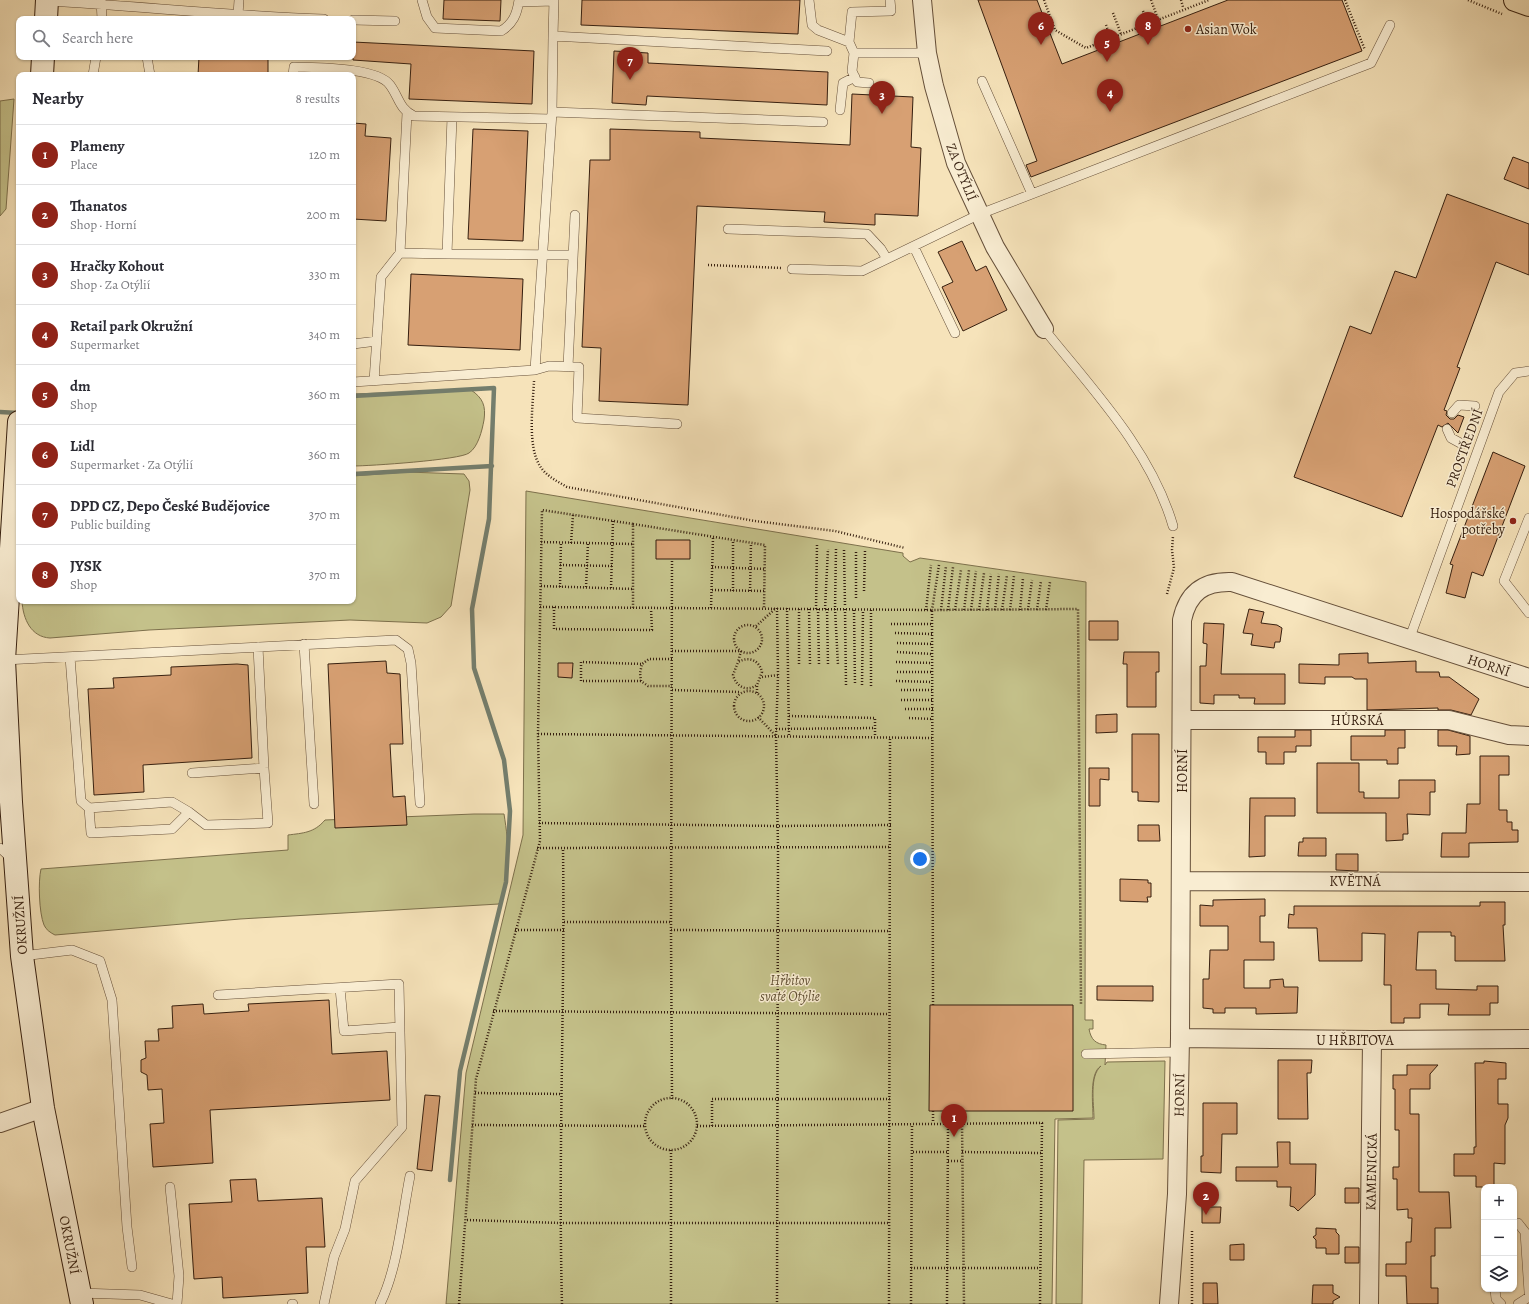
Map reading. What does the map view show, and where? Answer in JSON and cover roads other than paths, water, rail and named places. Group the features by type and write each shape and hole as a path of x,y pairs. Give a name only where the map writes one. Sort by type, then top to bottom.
{"highway":[{"path":"1512,8 1529,6"}],"main road":[{"path":"42,72 43,60"},
{"name":"OKRUŽNÍ","path":"16,470 4,660 8,855 43,1108 81,1299"}],"street":[{"name":"ZA OTÝLIÍ","path":"922,0 927,53 946,133 956,163 995,247 1044,328"},
{"name":"HORNÍ","path":"1169,1304 1177,1194 1180,1045 1182,881 1182,620 1185,607 1190,598 1207,586 1218,582 1232,582 1529,678"},
{"name":"HŮRSKÁ","path":"1182,720 1449,720 1509,735 1529,736"},
{"name":"KVĚTNÁ","path":"1182,881 1529,882"},
{"name":"U HŘBITOVA","path":"1180,1045 1372,1040 1529,1039"},
{"name":"KAMENICKÁ","path":"1369,1304 1372,1040"},
{"path":"0,1123 43,1108"}],"lane":[{"path":"238,15 239,0"},
{"path":"422,0 427,17 435,28 501,31 509,26 516,14 519,1 554,1 552,116 535,370"},
{"path":"809,0 812,25 818,30 849,42"},
{"path":"869,83 857,82 852,71 854,53 849,42 852,12 891,11 890,0"},
{"path":"102,2 102,16"},
{"path":"46,7 102,2 260,16"},
{"path":"356,20 394,21"},
{"path":"792,269 862,271 980,214 1370,63 1390,25"},
{"path":"553,36 828,51"},
{"path":"854,53 927,53"},
{"path":"94,72 96,60"},
{"path":"148,60 150,72"},
{"path":"293,72 294,67 368,72 389,84 401,107 407,113 414,116 552,116 823,122"},
{"path":"840,110 843,83 855,77"},
{"path":"982,80 1032,194"},
{"path":"374,381 381,277 400,252 407,113"},
{"path":"447,254 452,117"},
{"path":"568,366 575,215"},
{"path":"728,229 867,234 881,249 887,259"},
{"path":"914,247 955,333"},
{"path":"400,252 573,255"},
{"path":"1044,328 1136,448 1154,476 1173,526"},
{"path":"356,344 377,341"},
{"path":"356,382 535,370 549,366 579,367 577,418 677,424"},
{"name":"PROSTŘEDNÍ","path":"1409,640 1499,392 1515,373 1529,371"},
{"path":"1452,413 1459,405 1475,406"},
{"path":"1447,429 1451,438 1462,444"},
{"path":"1529,518 1504,581 1529,613"},
{"path":"4,660 396,640 408,650 411,663 420,803"},
{"path":"304,644 314,804"},
{"path":"89,808 172,802 189,812 206,825 268,823 258,647"},
{"path":"70,657 81,801 89,808 91,833 172,829 189,812"},
{"path":"192,773 264,768"},
{"path":"22,956 72,950 100,961 112,1000 127,1227 132,1266"},
{"path":"218,995 399,984 402,1127 355,1181 345,1229 334,1257 324,1304"},
{"path":"340,988 344,1030 400,1027"},
{"path":"1086,1054 1180,1045"},
{"path":"380,1304 388,1288 410,1176"},
{"path":"170,1188 179,1276 177,1304"},
{"path":"1517,1223 1525,1232 1529,1292"},
{"path":"1495,1292 1496,1299 1501,1304"},
{"path":"81,1299 140,1295 172,1304"},
{"path":"1518,1304 1529,1297"}],"waterway":[{"path":"356,396 494,388 489,519 472,609 474,668 504,760 510,811 506,882 460,1071 450,1180"},
{"path":"0,412 16,413"},
{"path":"356,474 492,466"}],"place":[{"name":"Asian Wok","path":"1188,29"},
{"name":"Lidl","path":"1041,45"},
{"name":"JYSK","path":"1148,45"},
{"name":"dm","path":"1107,62"},
{"name":"DPD CZ, Depo České Budějovice","path":"630,80"},
{"name":"Retail park Okružní","path":"1110,112"},
{"name":"Hračky Kohout","path":"882,114"},
{"name":"Hospodářské potřeby","path":"1513,521"},
{"name":"Plameny","path":"954,1137"},
{"name":"Thanatos","path":"1206,1215"}],"park label":[{"name":"Hřbitov svaté Otýlie","path":"790,988"}]}
